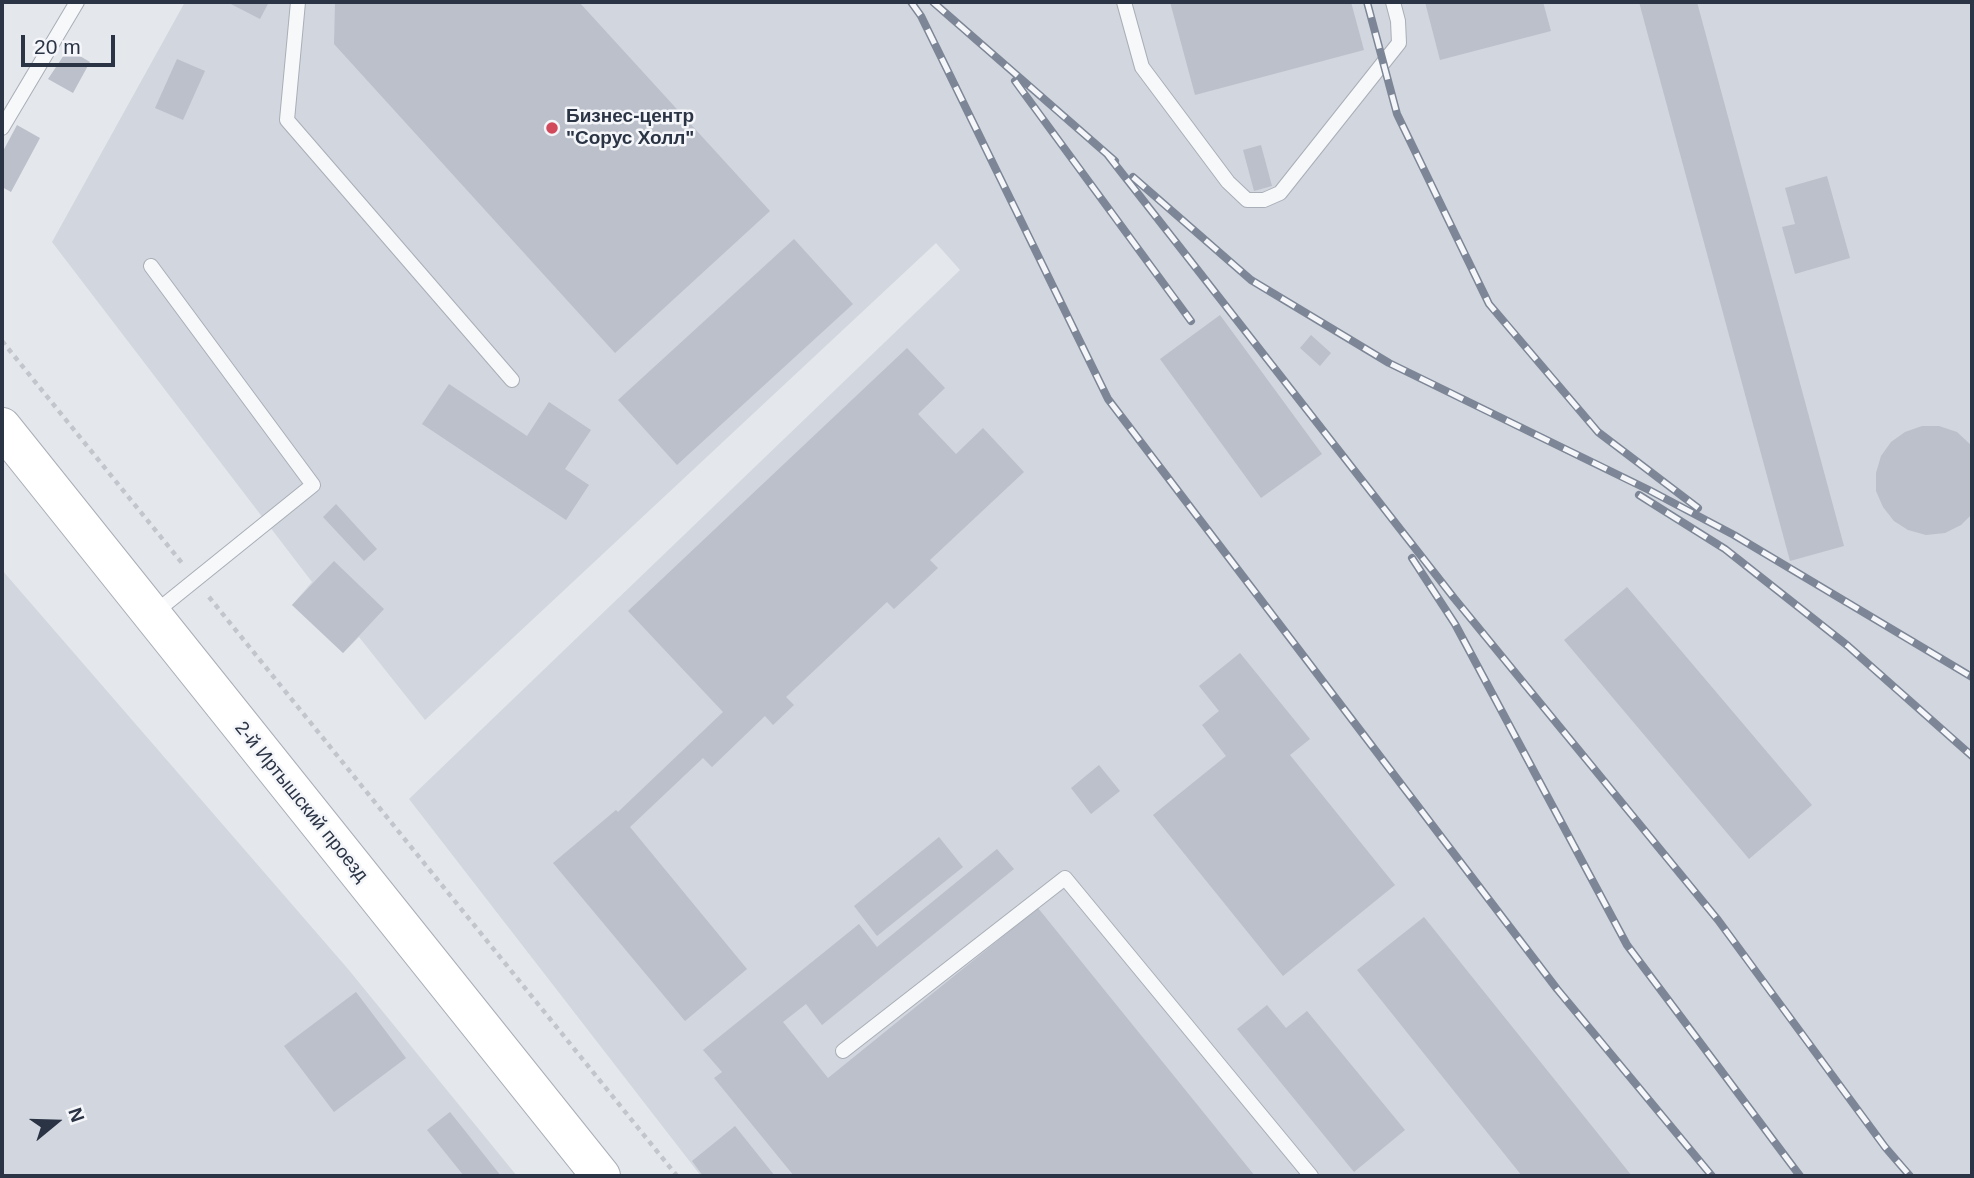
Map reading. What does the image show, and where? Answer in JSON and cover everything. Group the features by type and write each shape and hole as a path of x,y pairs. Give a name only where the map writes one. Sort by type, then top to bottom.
{"main road":[{"name":"2-й Иртышский проезд","path":"2,427 601,1176"}],"lane":[{"path":"2,128 77,2"},
{"path":"298,2 287,120 512,380"},
{"path":"1124,2 1142,67 1228,182 1247,201 1264,200 1280,193 1399,43 1398,21 1393,2"},
{"path":"151,266 313,485 152,615"},
{"path":"844,1051 1065,878 1311,1176"}],"path":[{"path":"2,341 677,1176"}],"shaded area":[{"path":"185,2 1972,2 1972,1176 701,1176 409,799 960,270 936,243 425,720 359,637 343,653 292,605 312,582 52,242"},
{"path":"2,570 348,969 517,1176 2,1176"}],"building":[{"path":"227,2 269,2 260,19"},
{"name":"Бизнес-центр \"Сорус Холл\"","path":"335,2 579,2 770,211 615,353 334,44"},
{"path":"1170,2 1351,2 1364,50 1195,95"},
{"path":"1425,2 1543,2 1551,31 1440,60"},
{"path":"1639,2 1697,2 1844,546 1790,561"},
{"path":"68,49 90,62 73,93 48,79"},
{"path":"177,59 205,71 183,120 155,108"},
{"path":"17,125 40,138 11,192 2,187 2,153"},
{"path":"1261,145 1272,186 1254,191 1243,150"},
{"path":"1827,176 1850,258 1795,274 1782,227 1795,224 1785,188"},
{"path":"794,239 853,304 677,465 618,400"},
{"path":"1220,315 1322,454 1261,498 1160,359"},
{"path":"1311,335 1331,353 1320,366 1300,348"},
{"path":"907,348 945,388 918,414 956,454 983,428 1024,472 930,560 938,568 894,609 887,602 786,697 794,705 773,725 765,716 712,767 703,758 630,827 747,969 685,1021 553,863 616,810 618,812 723,712 628,611"},
{"path":"449,384 527,436 549,402 591,430 565,469 589,485 566,520 422,424"},
{"path":"1922,426 1939,426 1957,432 1972,446 1972,514 1961,525 1945,533 1926,535 1908,530 1894,521 1883,507 1876,491 1876,473 1881,456 1891,442 1905,432"},
{"path":"336,504 377,549 364,561 323,517"},
{"path":"334,561 384,609 343,653 292,605"},
{"path":"1627,587 1812,805 1749,859 1564,640"},
{"path":"1240,653 1310,739 1290,755 1395,885 1283,976 1153,815 1226,756 1202,725 1219,711 1199,686"},
{"path":"1099,765 1120,791 1091,814 1071,788"},
{"path":"939,837 963,867 877,936 854,906"},
{"path":"997,849 1014,869 822,1025 806,1004 783,1022 828,1078 1038,908 1255,1176 794,1176 714,1078 722,1072 703,1050 859,924 877,947"},
{"path":"1424,917 1632,1176 1522,1176 1357,970"},
{"path":"356,992 406,1058 334,1112 284,1046"},
{"path":"1267,1005 1286,1028 1307,1011 1405,1130 1354,1172 1237,1029"},
{"path":"450,1112 501,1176 464,1176 427,1130"},
{"path":"735,1126 775,1176 703,1176 692,1161"}],"railway":[{"path":"911,2 921,16 1108,399 1557,989 1712,1176"},
{"path":"933,2 1115,161"},
{"path":"1367,2 1397,114 1489,304 1598,432 1698,508"},
{"path":"1015,81 1191,321"},
{"path":"1107,154 1454,598 1718,920 1885,1147 1910,1176"},
{"path":"1133,177 1251,280 1389,363 1649,490 1734,535 1972,677"},
{"path":"1639,495 1725,549 1848,646 1972,756"},
{"path":"1412,558 1455,624 1627,945 1800,1176"}],"place":[{"name":"Бизнес-центр \"Сорус Холл\"","path":"552,128"}]}
